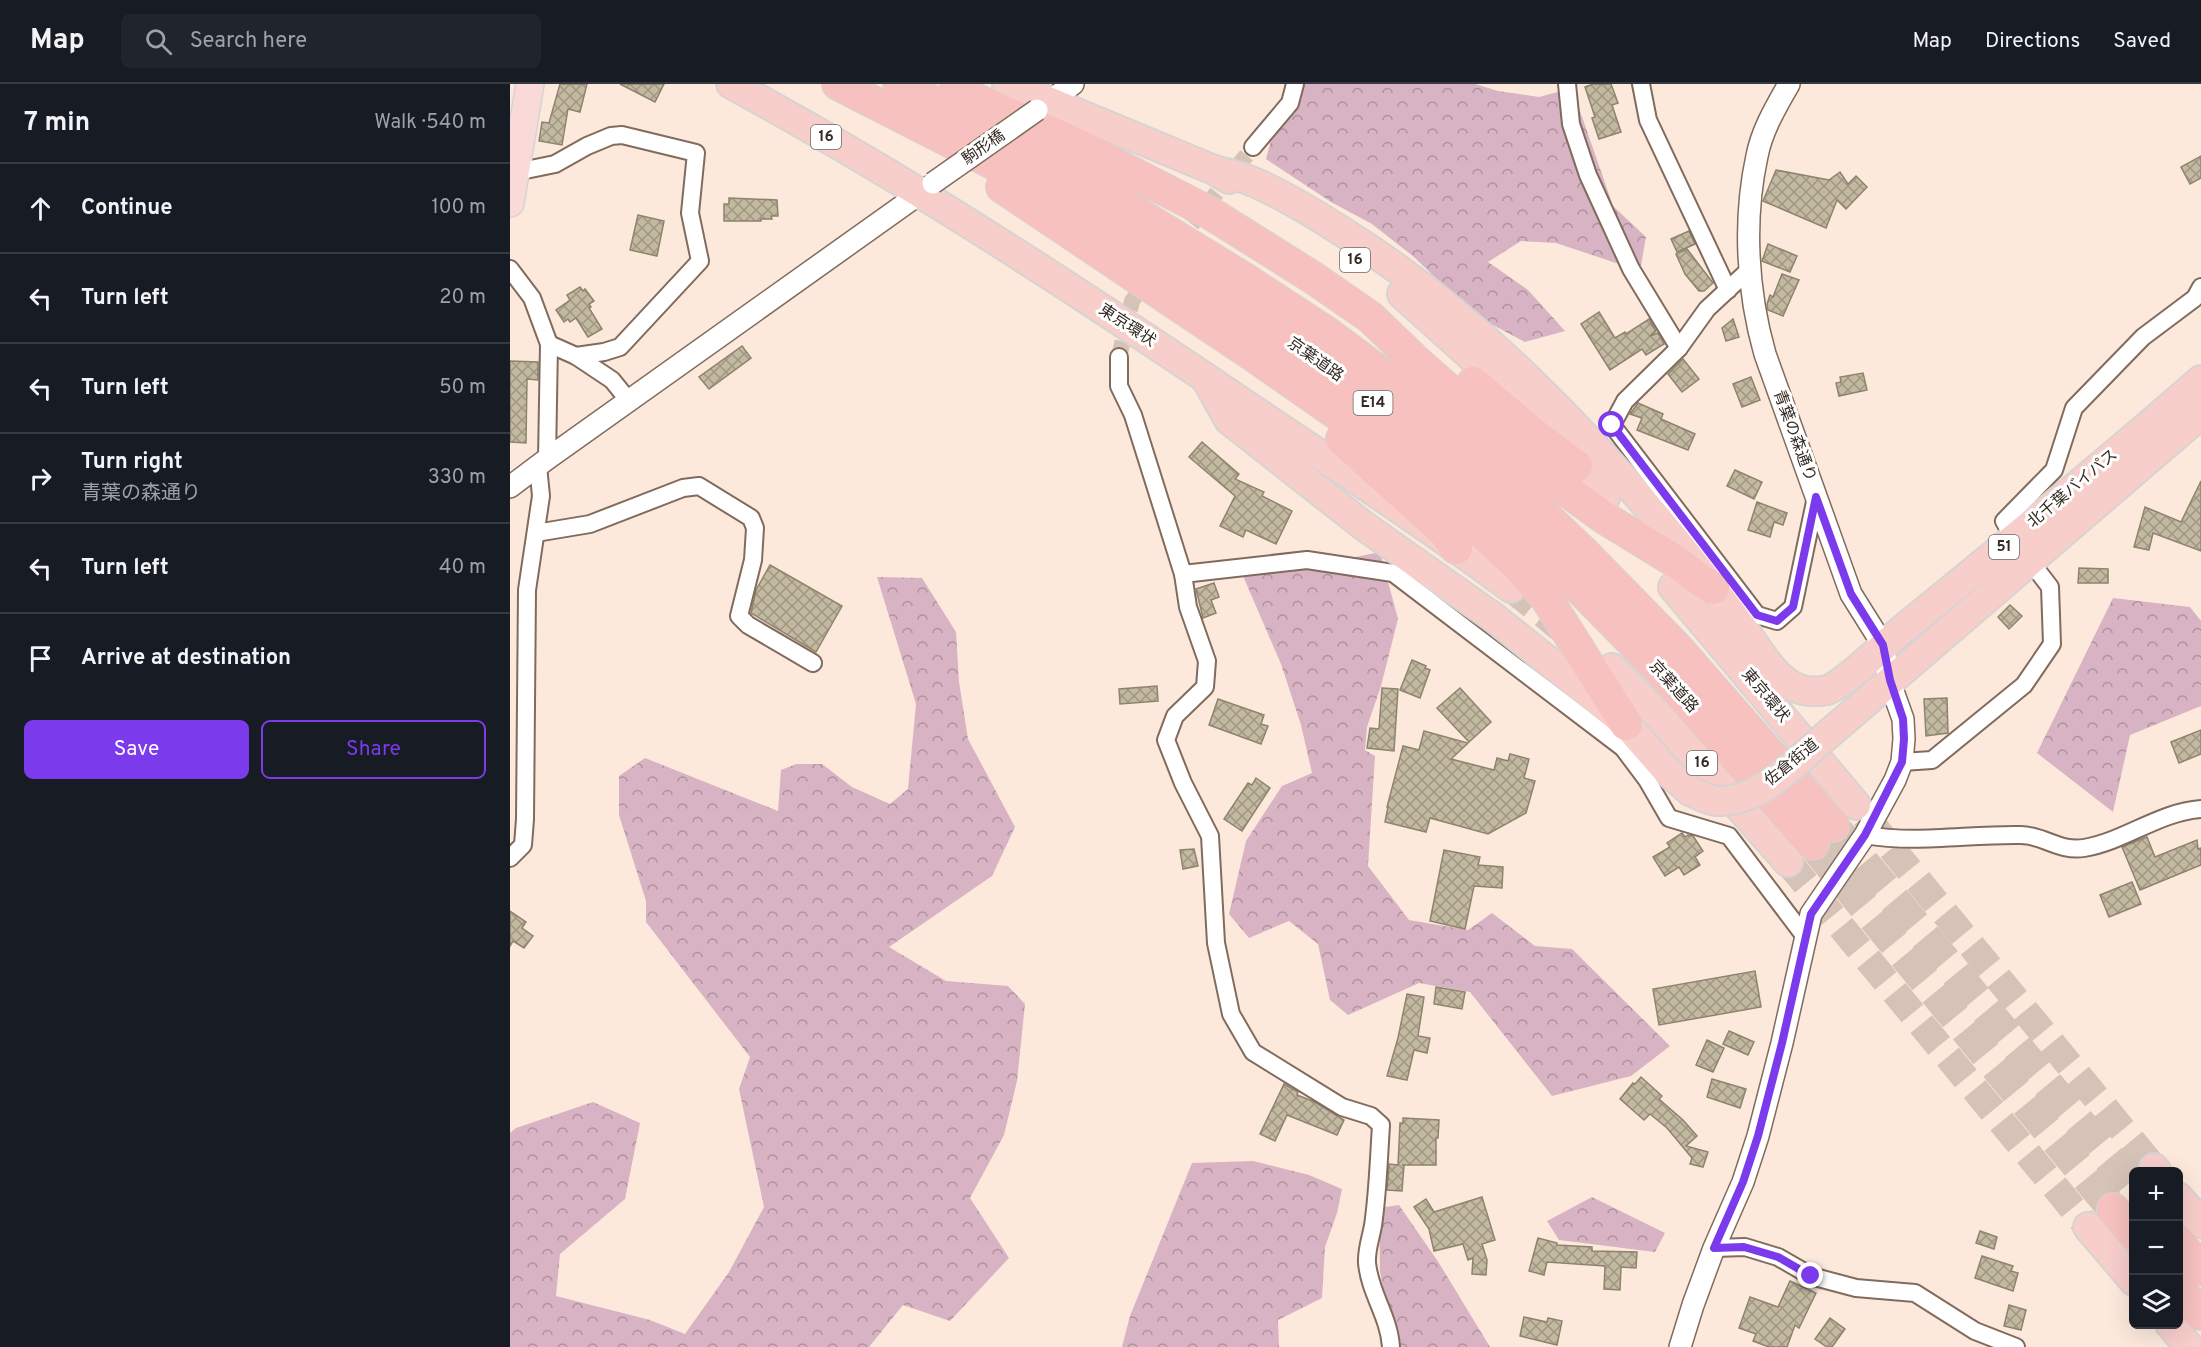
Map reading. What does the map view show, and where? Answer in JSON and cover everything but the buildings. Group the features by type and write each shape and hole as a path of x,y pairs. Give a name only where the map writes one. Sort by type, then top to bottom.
{"highway":[{"name":"東京環状","path":"731,84 927,188 1456,548 1511,588"},
{"name":"京葉道路","path":"838,84 1061,198 1233,303 1352,386 1465,479 1543,551 1654,665 1811,844"},
{"name":"京葉道路","path":"899,84 1088,183 1243,278 1327,333 1389,379 1503,476 1581,550 1678,649 1811,844"},
{"path":"940,84 1080,146 1210,213 1312,277 1370,317 1430,346 1537,437 1576,466"},
{"name":"16","path":"1007,84 1042,106 1214,170 1329,242 1407,298 1530,409 1605,498"},
{"path":"923,126 950,154 1152,287 1369,436 1471,522 1518,566 1545,596 1626,724"},
{"path":"1214,170 1246,179 1312,213 1371,249 1449,309 1531,383 1591,442 1663,525 1713,588"},
{"path":"1370,317 1418,363 1548,477 1603,517 1678,563 1713,588"},
{"path":"1206,378 1229,420 1364,526 1493,617 1626,724"},
{"name":"北千葉バイパス","path":"1825,737 1890,680 2022,550 2201,380"},
{"path":"1291,382 1349,447 1445,532 1456,548"},
{"name":"北千葉バイパス","path":"1713,588 1777,674 1797,689 1825,690 1839,684 1883,645 2022,550 2201,414"},
{"name":"東京環状","path":"1673,587 1856,805"},
{"name":"16","path":"1612,668 1659,715 1811,844"},
{"name":"佐倉街道","path":"1626,724 1667,771 1690,791 1715,801 1733,799 1756,791 1778,777 1825,737"},
{"path":"2183,1203 2201,1223"},
{"path":"2100,1218 2129,1232"},
{"path":"2100,1218 2130,1275"},
{"path":"2183,1248 2201,1269"},
{"path":"2183,1294 2201,1314"},
{"path":"2174,1329 2189,1347"}],"main road":[{"path":"510,203 513,171 530,84"}],"street":[{"name":"駒形橋","path":"510,487 1073,84"},
{"path":"1253,147 1290,103 1295,84"},
{"path":"1567,84 1571,124 1588,175 1631,269 1679,348"},
{"path":"1641,84 1648,120 1728,290"},
{"name":"青葉の森通り","path":"1680,1347 1714,1248 1743,1182 1758,1136 1811,914 1865,835 1902,762 1904,739 1903,719 1890,680 1883,645 1851,594 1756,323 1750,269 1750,222 1757,155 1766,126 1789,84"},
{"path":"513,171 555,164 586,146 611,136 622,135 680,151 696,153 690,213 700,261 620,347 576,356"},
{"path":"510,269 532,298 549,344 541,496 527,590 527,644 518,682 525,819 523,845 510,858"},
{"path":"1750,269 1707,309 1679,348 1625,401 1612,425 1757,615 1777,621 1793,607 1816,497"},
{"path":"1902,762 1932,760 2024,685 2052,644 2050,586 2022,550 2004,521 2054,470 2074,408 2143,337 2195,298 2201,287"},
{"path":"549,344 576,356 612,380 629,401"},
{"path":"1119,357 1119,386 1133,416 1183,574 1188,607 1207,661 1205,687 1175,716 1166,740 1183,783 1210,836 1216,943 1231,1014 1253,1052 1342,1107 1371,1116 1381,1125 1374,1219 1368,1242 1367,1262 1375,1295 1389,1327 1391,1347"},
{"path":"536,533 590,524 683,488 699,486 751,518 755,528 753,560 739,616 748,625 813,663"},
{"path":"1183,574 1307,560 1393,573 1623,748 1647,780 1669,818 1730,836 1806,938"},
{"path":"510,653 527,644"},
{"path":"1865,835 1894,840 2024,835 2065,849 2083,848 2106,842 2147,823 2201,809"},
{"path":"1714,1248 1744,1247 1778,1257 1811,1276 1856,1288 1915,1293 1976,1331 2016,1347"}],"green space":[{"path":"1286,84 1475,84 1498,91 1539,97 1572,88 1613,206 1646,237 1641,265 1622,265 1556,243 1521,241 1488,262 1528,290 1565,331 1525,342 1474,315 1414,257 1372,224 1331,202 1266,159"},
{"path":"1380,552 1398,619 1381,686 1367,727 1365,750 1375,756 1368,866 1409,920 1468,930 1492,913 1535,946 1572,949 1670,1046 1631,1076 1552,1096 1470,992 1419,983 1348,1015 1330,1000 1318,944 1289,921 1249,938 1229,914 1246,841 1282,786 1312,773 1301,725 1281,664 1243,576 1296,569"},
{"path":"877,577 922,578 956,632 959,682 968,739 1015,827 992,876 889,947 946,981 1008,986 1025,1004 1017,1081 1004,1135 970,1198 1009,1258 950,1321 903,1305 869,1347 510,1347 510,1133 516,1128 593,1102 640,1123 625,1199 560,1254 556,1296 650,1320 685,1334 729,1272 764,1207 739,1089 750,1057 646,922 646,901 619,815 619,776 645,758 778,811 781,770 796,764 822,764 852,787 890,804 908,789 916,704"},
{"path":"2113,598 2190,607 2201,621 2201,706 2130,735 2113,812 2037,753"},
{"path":"1253,1161 1309,1175 1342,1189 1337,1213 1325,1247 1322,1298 1278,1320 1279,1347 1122,1347 1130,1316 1192,1163"},
{"path":"1592,1197 1665,1233 1655,1252 1559,1240 1547,1221"},
{"path":"1399,1205 1439,1263 1490,1347 1393,1347 1380,1271 1379,1208"}],"tunnel":[{"path":"1177,243 1253,147"},
{"path":"1119,357 1132,301 1148,280"},
{"path":"1511,588 1563,630"},
{"path":"1865,816 2153,1167"},
{"path":"1833,826 2129,1182"},
{"path":"1813,844 2113,1209"},
{"path":"1788,862 2088,1227"}],"route":[{"path":"1612,425 1757,615 1777,621 1793,607 1816,497 1851,594 1883,645 1890,680 1903,719 1902,762 1894,780 1865,835 1811,914 1801,965 1758,1136 1743,1182 1714,1248 1744,1247 1778,1257 1811,1276"}]}
